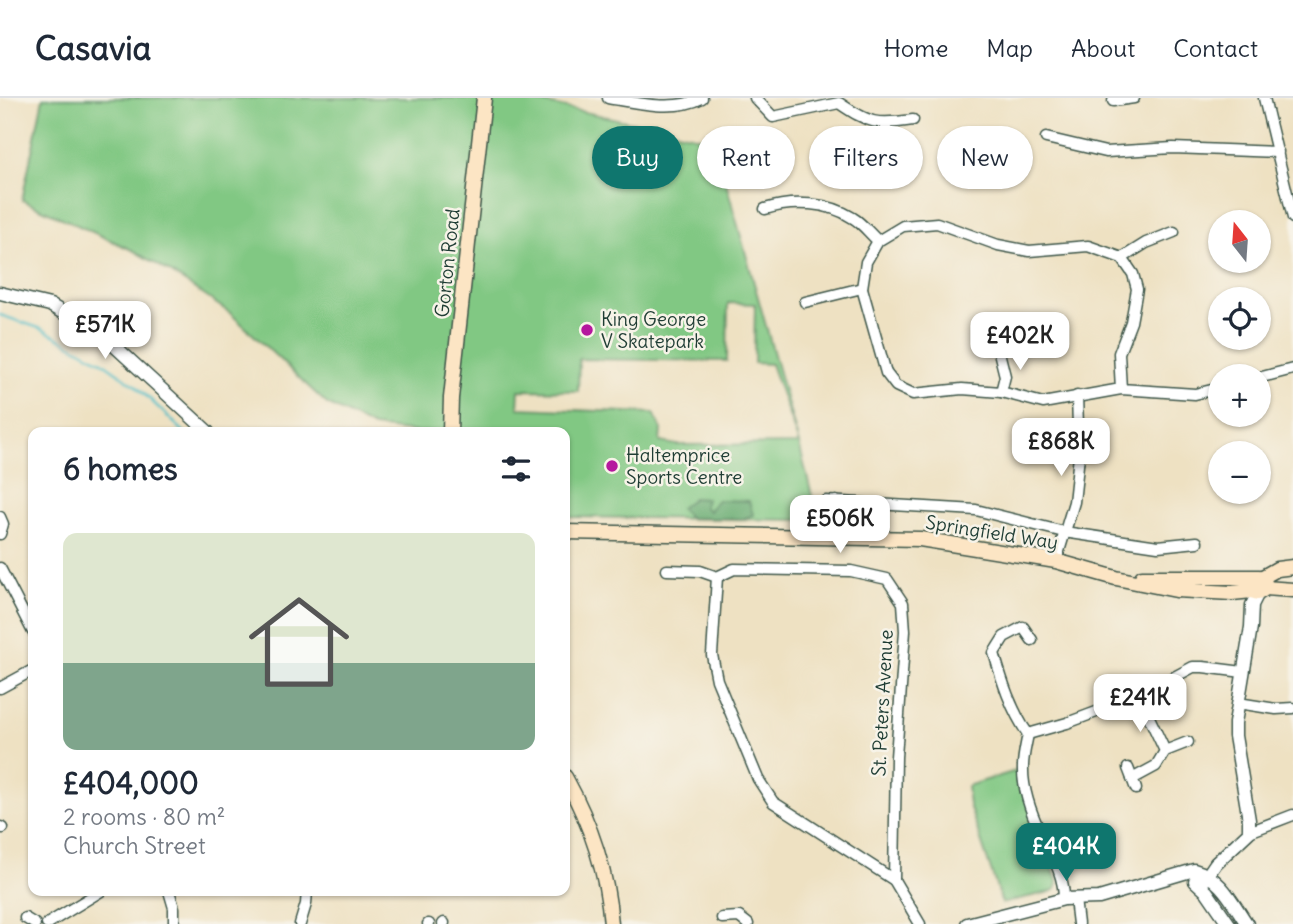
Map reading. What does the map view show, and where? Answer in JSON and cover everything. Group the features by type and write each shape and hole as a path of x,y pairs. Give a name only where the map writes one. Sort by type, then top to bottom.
{"main road":[{"name":"Gorton Road","path":"450,427 451,398 484,98"},
{"name":"Springfield Way","path":"570,532 920,540 1056,561 1116,578 1235,576 1257,585 1293,590"},
{"name":"Springfield Way","path":"1257,585 1277,569 1293,567"},
{"path":"570,787 583,810 597,846 609,898 611,924"}],"street":[{"path":"608,98 647,105 692,103 702,98"},
{"path":"755,98 773,117 839,101 866,121 886,124 913,120"},
{"path":"1113,101 1134,98"},
{"path":"1264,98 1290,190 1293,218"},
{"path":"1046,138 1106,152 1173,148 1278,152"},
{"path":"772,192 770,207 821,204 853,217 878,241"},
{"path":"1121,389 1119,353 1131,322 1138,289 1133,274 1122,258 1088,246 1029,251 998,245 937,223 903,226 878,241 866,262 862,288 887,373 896,386 913,394 962,389 1001,392 1043,403 1121,389 1195,394 1208,391"},
{"path":"1122,258 1146,243 1176,231"},
{"path":"803,301 862,288"},
{"path":"0,293 50,305 107,340 203,427"},
{"path":"999,352 1005,376 1001,392"},
{"path":"1271,375 1293,369"},
{"path":"1056,561 1074,502 1079,456 1077,396"},
{"name":"Springfield Way","path":"836,515 831,501 976,510 1064,532 1158,546 1197,542"},
{"path":"0,517 3,524 0,534"},
{"path":"0,568 28,622"},
{"name":"St. Peters Avenue","path":"717,578 734,569 851,571 887,579 903,603 905,631 895,757 894,880"},
{"path":"667,570 700,570 717,578 712,655 717,680 758,779 773,802 894,880 920,924"},
{"path":"1249,831 1235,736 1257,585"},
{"path":"1032,640 1023,627 1004,637 994,653 1004,687 1028,734 1023,767 1024,780 1042,835 1064,883 1078,924"},
{"path":"1028,734 1067,723 1139,696 1193,667 1243,673"},
{"path":"0,688 28,673"},
{"path":"1139,696 1166,751"},
{"path":"1238,703 1276,709 1293,708"},
{"path":"1132,779 1156,766 1166,751 1188,742"},
{"path":"1201,885 1216,863 1249,831 1293,815"},
{"path":"967,924 1070,899 1099,898 1176,873 1194,870 1209,874 1222,887 1247,924"},
{"path":"1176,873 1201,885 1229,924"},
{"path":"47,924 93,896"},
{"path":"170,896 174,924"},
{"path":"300,924 307,896"},
{"path":"720,917 739,917 748,924"}],"green space":[{"path":"43,98 520,98 649,126 592,126 592,189 683,189 683,133 697,136 697,189 728,189 799,444 814,504 807,520 570,517 570,427 373,427 327,404 230,313 132,250 22,200","holes":["728,303 755,304 754,363 771,364 799,444 677,445 660,442 661,429 654,413 518,408 519,390 578,391 579,359 727,361"]},
{"path":"693,498 706,499 704,507 709,511 717,500 749,501 753,515 743,519 690,518 680,508"},
{"path":"1019,770 1058,884 1056,889 1050,892 1002,903 969,805 967,786"}],"waterway":[{"path":"0,315 42,329 101,361 136,386 179,427"}],"place":[{"name":"King George V Skatepark","path":"587,330"},
{"name":"Haltemprice Sports Centre","path":"612,466"}]}
